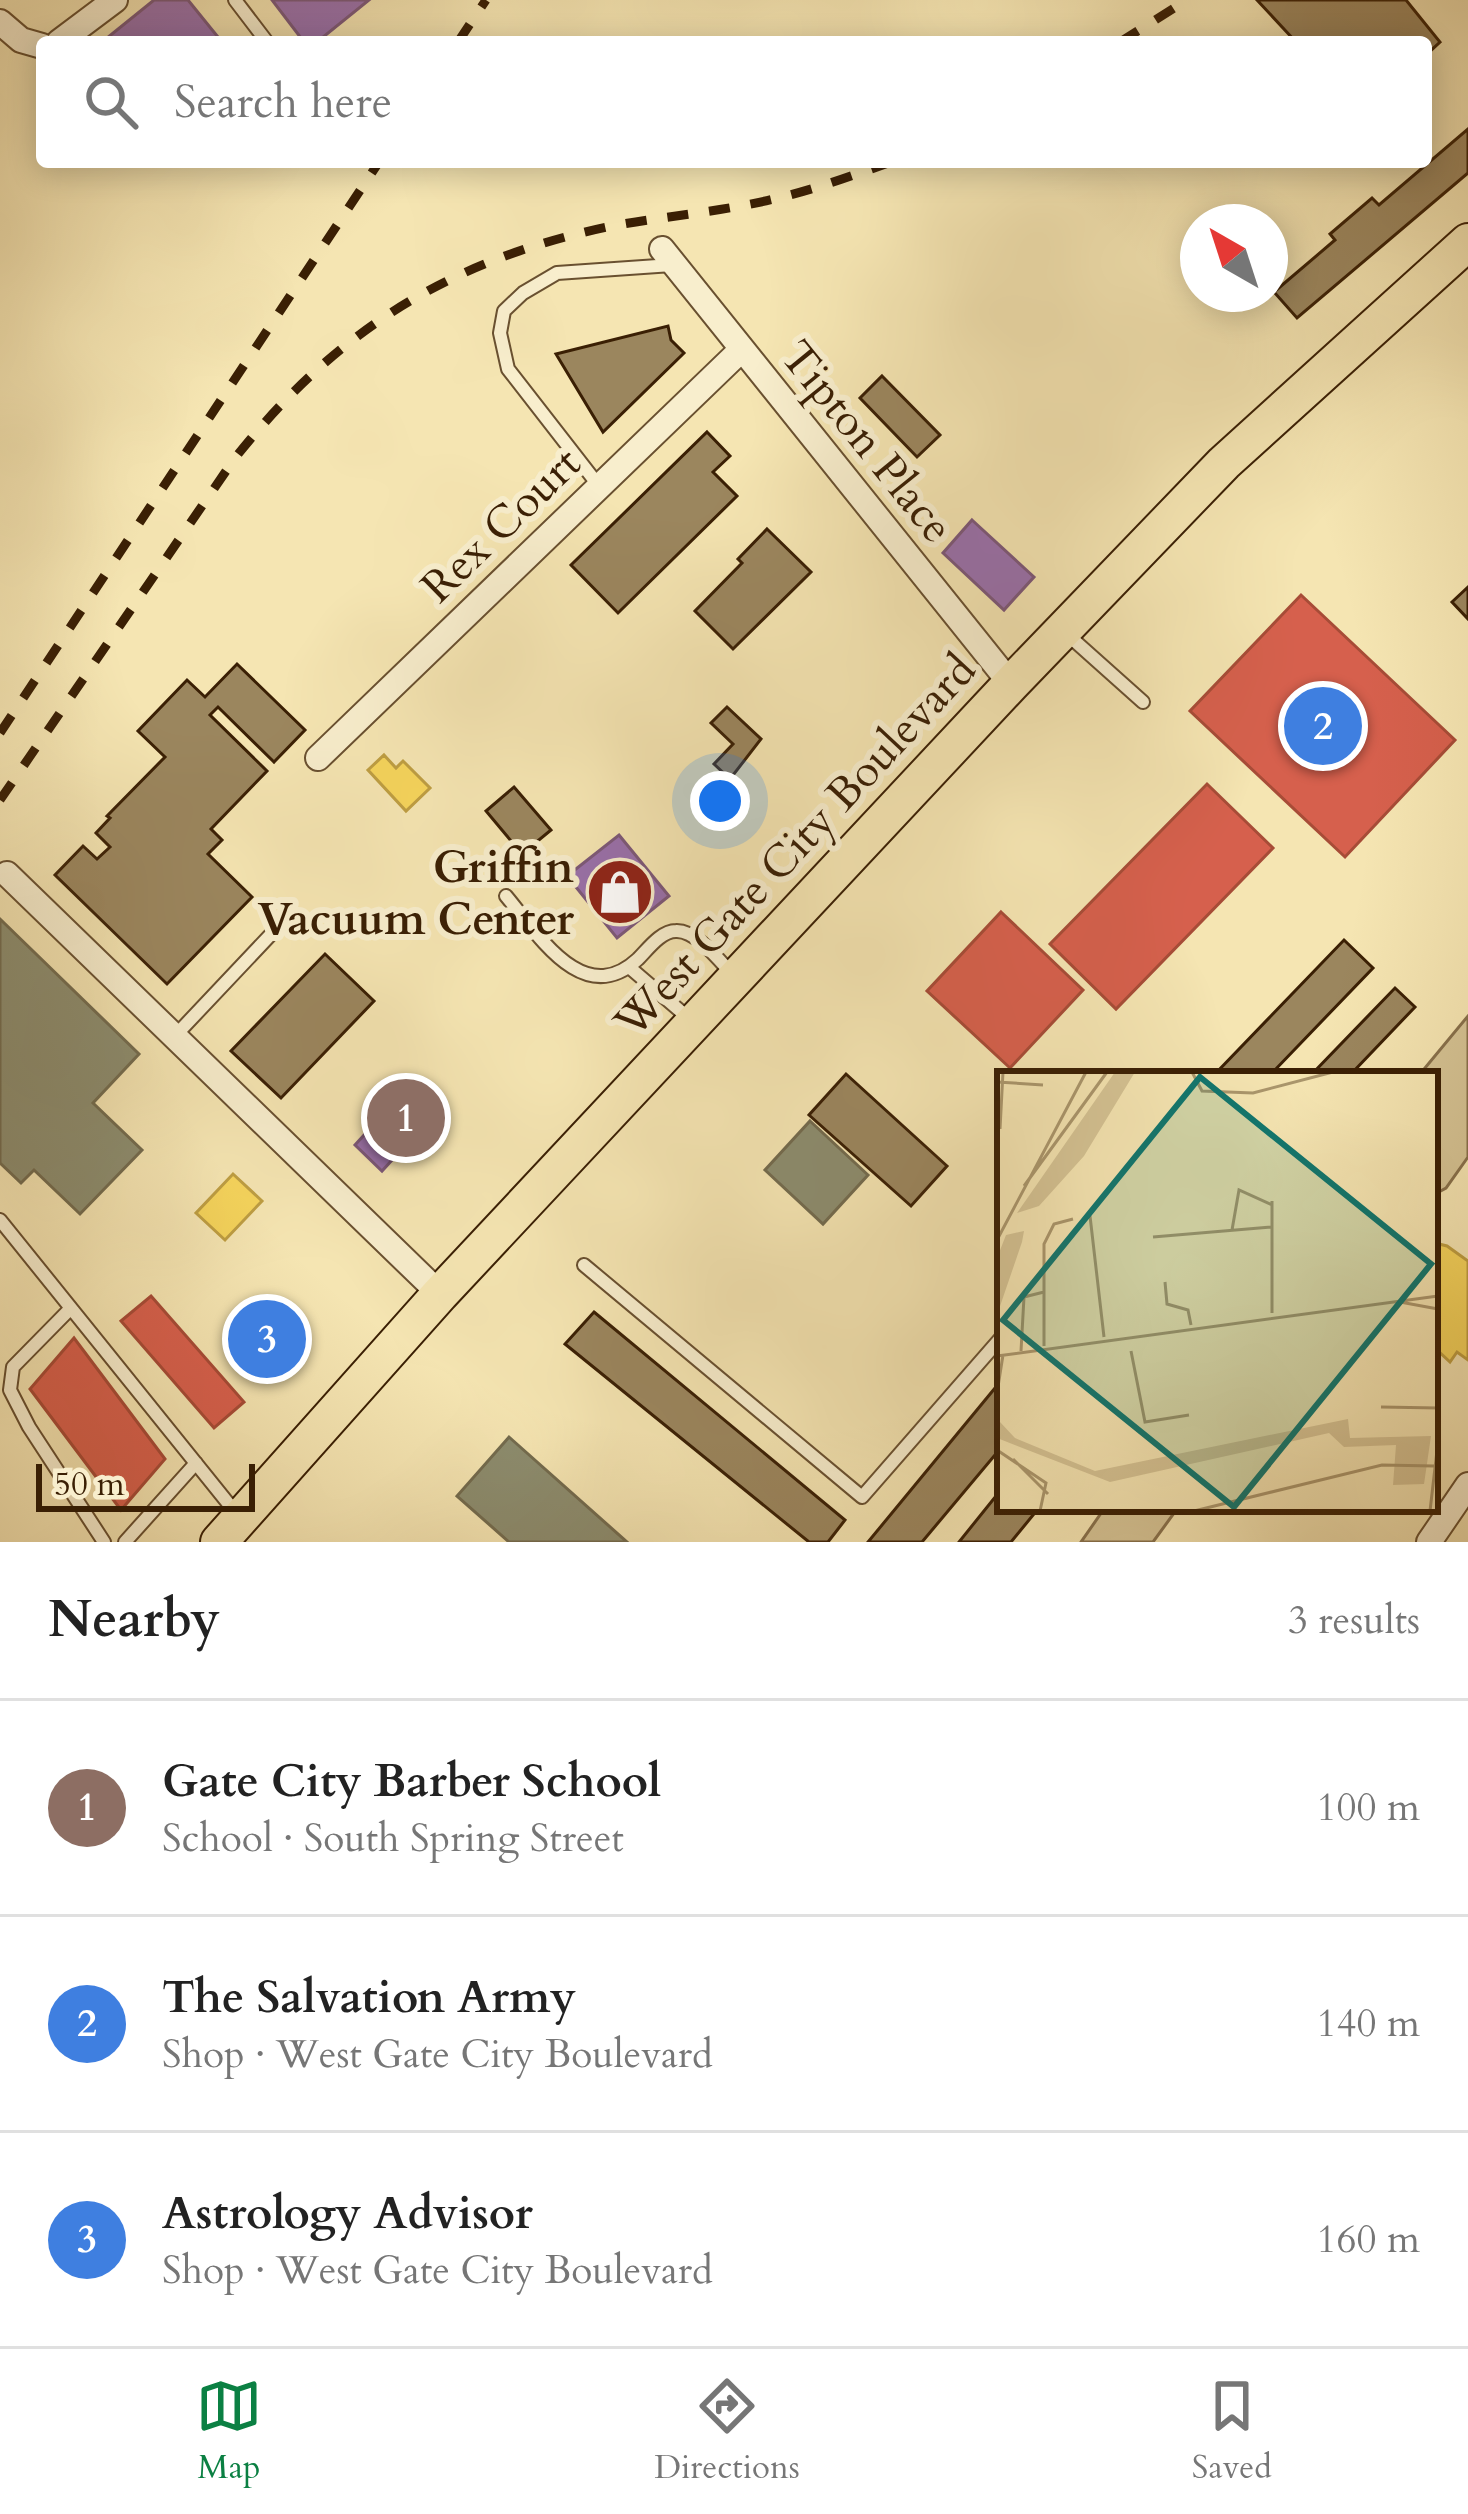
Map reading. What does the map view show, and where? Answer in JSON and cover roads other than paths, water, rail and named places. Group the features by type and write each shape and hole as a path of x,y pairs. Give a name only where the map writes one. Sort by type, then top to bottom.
{"main road":[{"name":"West Gate City Boulevard","path":"229,1530 440,1294 1011,684 1224,463 1468,242"}],"street":[{"path":"59,36 115,0"},
{"path":"0,22 21,40 36,42"},
{"name":"Tipton Place","path":"668,257 1011,684"},
{"name":"Rex Court","path":"318,758 740,351"},
{"path":"8,874 440,1294"},
{"path":"1429,1542 1468,1485"}],"lane":[{"path":"235,0 262,36"},
{"path":"600,487 508,369 500,333 504,311 557,273 668,257"},
{"path":"1063,630 1143,702"},
{"path":"506,896 562,962 581,973 607,977 629,967 663,935 676,931 691,935 736,977"},
{"path":"175,1036 277,929"},
{"path":"629,967 694,1023"},
{"path":"0,1220 196,1463 229,1530"},
{"path":"584,1265 862,1497 997,1342"},
{"path":"71,1308 13,1367 10,1390 104,1542"},
{"path":"125,1542 196,1463"}],"railway":[{"path":"462,36 486,0"},
{"path":"1130,36 1187,0"},
{"path":"0,733 375,168"},
{"path":"0,800 235,458 273,413 354,339 445,282 549,242 607,227 778,198 874,168"}],"place":[{"name":"The Salvation Army","path":"1323,726"},
{"name":"Griffin Vacuum Center","path":"620,892"},
{"name":"Gate City Barber School","path":"406,1118"},
{"name":"Astrology Advisor","path":"267,1339"}]}
